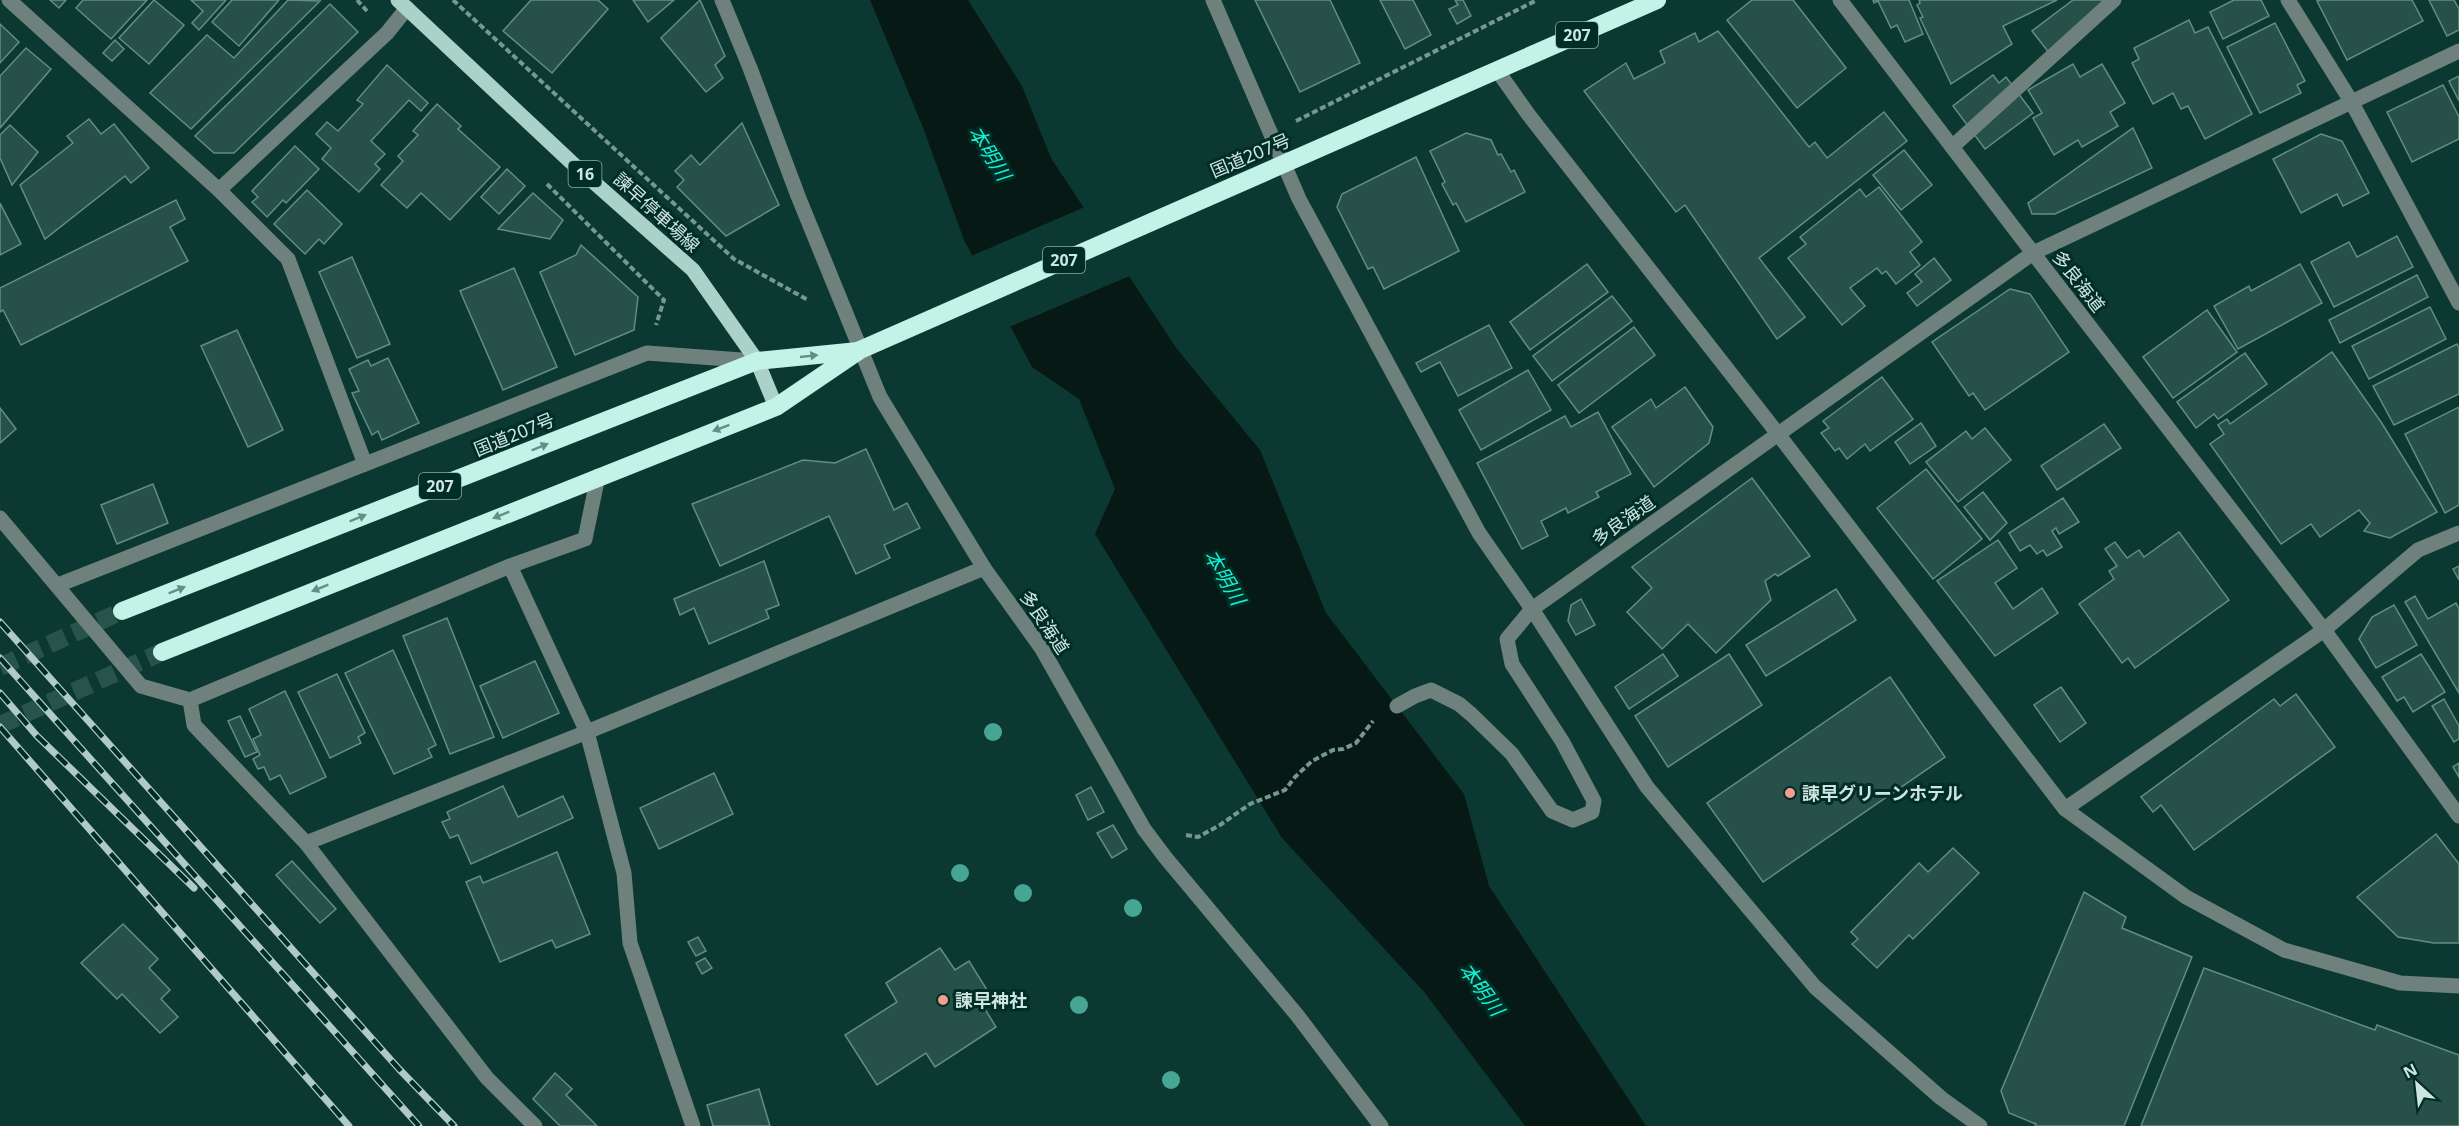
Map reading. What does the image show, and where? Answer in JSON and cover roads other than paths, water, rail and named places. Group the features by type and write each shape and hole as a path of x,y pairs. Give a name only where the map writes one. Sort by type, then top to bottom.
{"highway":[{"name":"国道207号","path":"162,652 598,476 776,407 867,348 1657,0"},
{"name":"国道207号","path":"122,611 757,361 867,348"}],"main road":[{"name":"諫早停車場線","path":"402,4 571,162 693,270 757,361 776,407"}],"street":[{"path":"9,0 219,190 288,259 365,464"},
{"name":"多良海道","path":"722,0 845,315 867,348 880,397 984,568 1042,649 1144,829 1297,1015 1381,1126"},
{"path":"1213,0 1299,199 1479,533 1532,609 1647,787 1815,987 1941,1098 1980,1126"},
{"path":"1840,0 2033,252 2459,51"},
{"path":"1952,147 2114,0"},
{"path":"2288,0 2351,101 2459,303"},
{"path":"219,190 387,33 402,4"},
{"path":"1497,70 1528,114 1778,434 2065,809 2186,897 2284,950 2400,983 2459,986"},
{"name":"多良海道","path":"1397,706 1431,690 1459,704 1512,754 1551,811 1573,820 1592,812 1594,801 1562,741 1512,664 1507,639 1532,609 2033,252 2324,630 2459,816"},
{"path":"58,585 647,353 757,361"},
{"path":"0,518 141,686 190,700 510,566 585,539 598,476"},
{"path":"2065,809 2324,630 2418,550 2459,533"},
{"path":"510,566 587,732 624,873 630,943 693,1126"},
{"path":"306,843 587,732 984,568"},
{"path":"190,700 194,725 306,843 487,1078 535,1126"}],"water":[{"name":"本明川","path":"870,0 968,0 1022,86 1051,158 1177,349 1260,450 1326,613 1464,794 1489,886 1646,1126 1525,1126 1425,993 1282,838 1095,534 1115,489 1079,399 1032,367 964,240 922,125"}],"tunnel":[{"path":"0,667 122,611"},
{"path":"0,725 162,652"}],"railway":[{"path":"0,622 399,1069 454,1126"},
{"path":"0,658 419,1126"},
{"path":"0,693 37,736 194,888"},
{"path":"0,727 349,1126"}],"place":[{"name":"諫早グリーンホテル","path":"1790,793"},
{"name":"諫早神社","path":"943,1000"}]}
